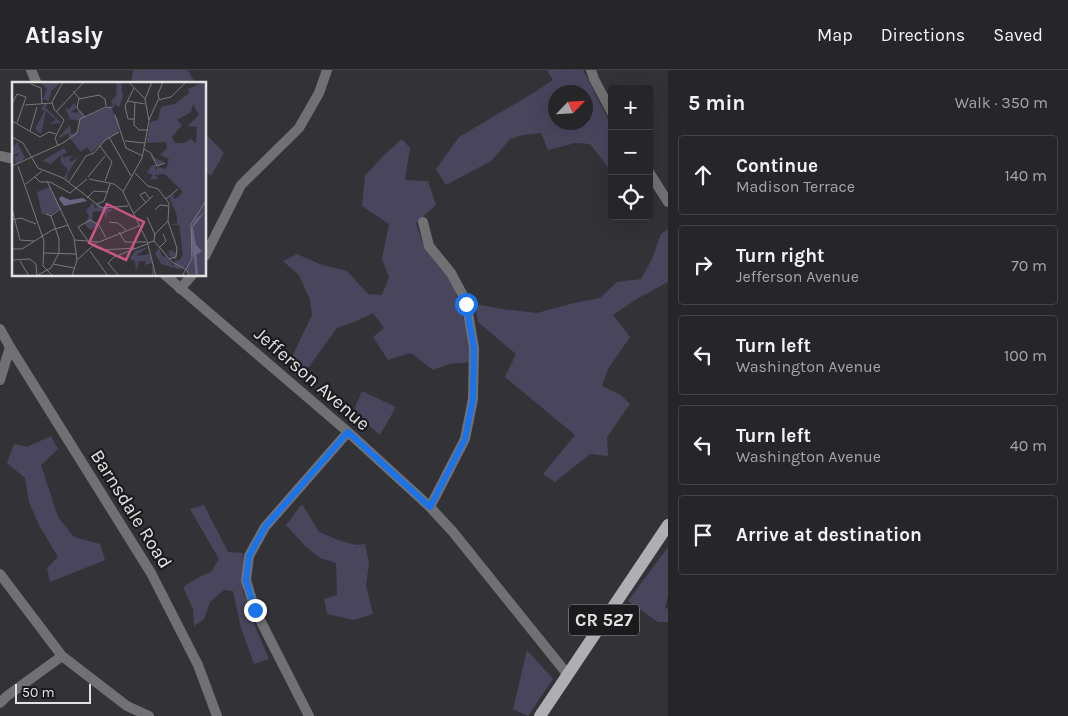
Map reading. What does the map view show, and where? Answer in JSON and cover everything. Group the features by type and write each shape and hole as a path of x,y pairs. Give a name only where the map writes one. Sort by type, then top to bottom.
{"main road":[{"name":"CR 527","path":"540,716 668,524"}],"street":[{"path":"31,70 35,82"},
{"path":"206,254 241,185 299,128 319,93 327,70"},
{"path":"591,70 608,105"},
{"path":"651,175 668,202"},
{"path":"423,222 429,246 451,273 466,301 474,348 473,399 465,439 430,507"},
{"name":"Jefferson Avenue","path":"166,276 348,432 430,507 453,532 568,675"},
{"path":"180,289 191,276"},
{"name":"Barnsdale Road","path":"0,329 151,573 198,666 217,716"},
{"path":"0,380 10,347"},
{"path":"309,716 255,610 246,580 249,556 265,527 348,432"},
{"path":"0,574 62,656 127,706 149,716"},
{"path":"0,704 7,696 62,656"}],"shaded area":[{"path":"133,70 188,70 195,82 131,82"},
{"path":"547,70 583,70 591,85 548,85 548,130 593,130 593,90 608,119 608,167 590,144 575,143 548,150 541,133 523,135 510,139 491,161 446,185 436,169 459,137 553,80"},
{"path":"206,134 224,153 211,176 206,173"},
{"path":"402,139 410,148 405,180 428,181 436,205 416,223 422,242 451,276 465,324 472,362 449,364 433,370 411,353 388,360 373,337 384,328 373,313 337,328 302,376 289,363 312,315 310,300 299,275 283,261 297,254 322,265 347,271 368,294 382,295 389,277 382,259 389,224 362,206 365,176"},
{"path":"668,229 668,282 635,300 613,315 630,337 608,369 602,386 621,395 630,404 607,437 608,456 590,454 555,482 543,474 575,435 505,377 516,354 478,322 475,304 537,313 600,298 617,282 641,279 652,259 661,234"},
{"path":"362,391 396,407 380,435 353,412"},
{"path":"51,436 58,449 41,465 58,517 74,537 100,544 105,560 50,582 47,568 58,557 39,525 29,502 25,478 7,463 14,444 27,447"},
{"path":"302,504 319,532 356,545 365,544 369,563 366,586 373,614 354,620 327,614 324,599 337,595 336,563 320,558 305,546 286,525"},
{"path":"204,505 228,552 243,553 243,591 269,659 254,664 241,628 233,591 224,590 210,602 204,619 194,626 193,609 183,587 211,572 219,559 190,509"},
{"path":"668,547 668,596 665,608 668,609 668,622 658,622 628,601"},
{"path":"527,650 553,679 528,716 513,709"}],"route":[{"path":"255,610 246,580 249,556 265,527 348,432 430,507 465,439 473,399 474,348 466,304"}]}
